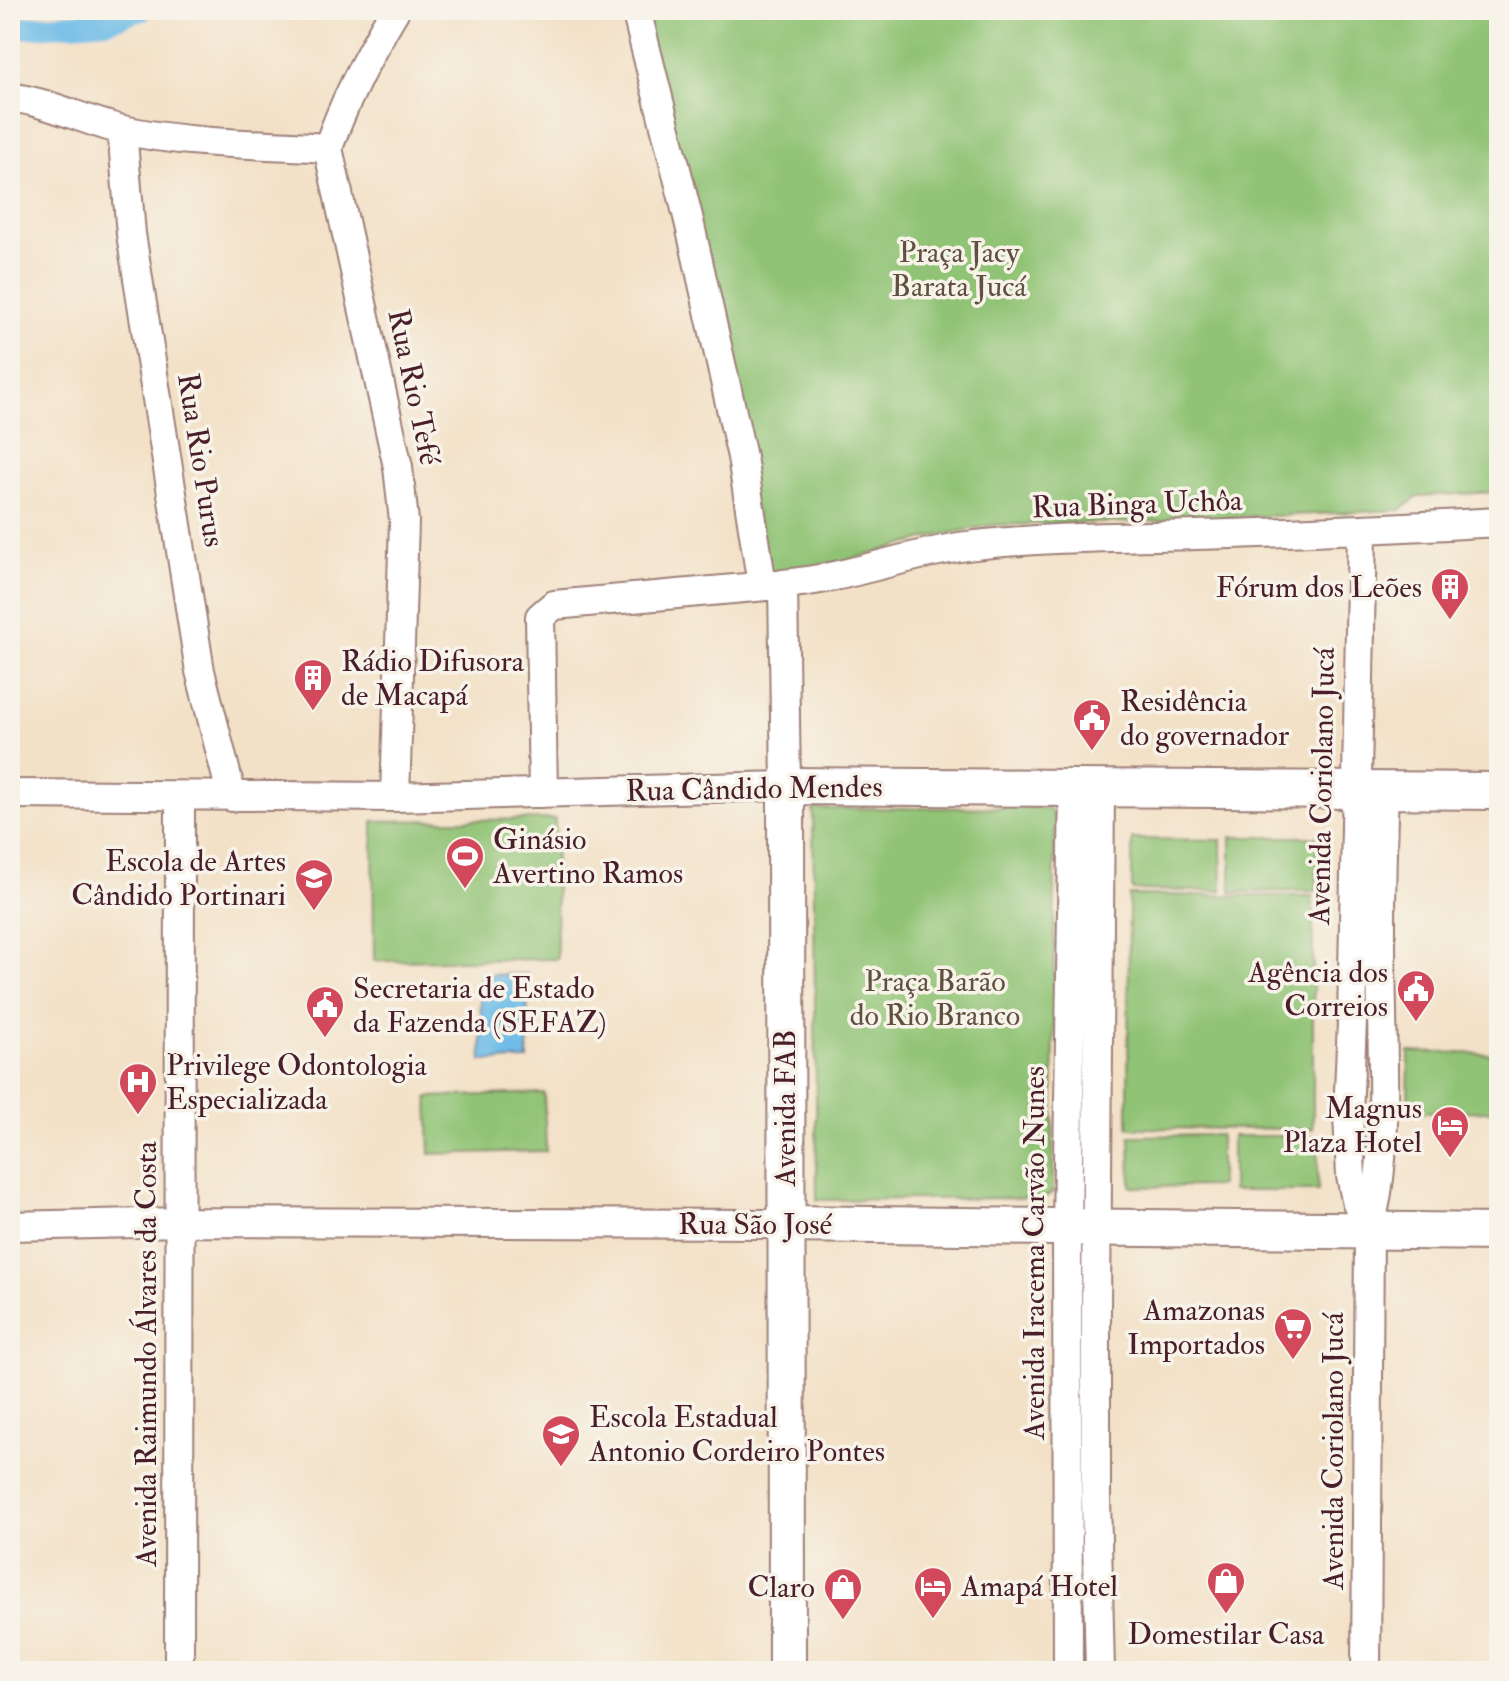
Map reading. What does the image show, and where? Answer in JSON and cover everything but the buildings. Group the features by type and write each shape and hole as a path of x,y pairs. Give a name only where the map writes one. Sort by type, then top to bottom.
{"main road":[{"name":"Rua Cândido Mendes","path":"786,786 1499,791"},
{"name":"Avenida FAB","path":"786,786 787,1671"},
{"name":"Rua São José","path":"785,1224 1499,1232"}],"street":[{"path":"10,97 49,104 122,130 193,139 328,148 343,104 395,10"},
{"path":"636,10 689,221 772,585 786,786"},
{"name":"Rua Rio Purus","path":"122,130 131,234 198,655 232,797"},
{"name":"Rua Rio Tefé","path":"328,148 398,467 404,521 395,797"},
{"name":"Rua Binga Uchôa","path":"543,793 540,617 554,605 824,579 967,546 1089,538 1362,531 1499,522"},
{"name":"Avenida Coriolano Jucá","path":"1362,531 1370,790 1348,1114 1351,1176 1356,1200 1369,1231 1366,1671"},
{"name":"Rua Cândido Mendes","path":"10,794 395,797 786,786"},
{"name":"Avenida Iracema Carvão Nunes","path":"1068,1671 1082,1227 1087,788"},
{"name":"Avenida Raimundo Álvares da Costa","path":"179,1671 180,797"},
{"name":"Rua São José","path":"10,1226 180,1222 785,1224"},
{"name":"Avenida Iracema Carvão Nunes","path":"1082,1227 1096,1497 1100,1671"}],"green space":[{"name":"Praça Jacy Barata Jucá","path":"634,10 1499,10 1499,492 1419,496 1400,510 992,525 936,536 794,575 771,577"},
{"name":"Praça Barão do Rio Branco","path":"813,809 1049,809 1055,818 1053,1192 1044,1198 817,1200"},
{"name":"Ginásio Avertino Ramos","path":"555,819 557,959 374,961 373,821"},
{"path":"1231,837 1317,837 1317,891 1231,892"},
{"path":"1132,839 1221,840 1222,891 1132,890"},
{"path":"1129,895 1313,896 1313,1129 1128,1128"},
{"path":"1409,1052 1499,1054 1499,1111 1408,1112"},
{"path":"544,1093 546,1151 430,1154 428,1097"},
{"path":"1220,1135 1220,1186 1131,1187 1130,1136"},
{"path":"1232,1136 1318,1136 1318,1191 1232,1191"}],"water":[{"path":"527,974 528,1060 482,1061 480,975"}],"waterway":[{"path":"10,29 107,21 142,10"}],"place":[{"name":"Fórum dos Leões","path":"1450,621"},
{"name":"Rádio Difusora de Macapá","path":"313,712"},
{"name":"Residência do governador","path":"1092,752"},
{"name":"Ginásio Avertino Ramos","path":"465,890"},
{"name":"Escola de Artes Cândido Portinari","path":"314,912"},
{"name":"Agência dos Correios","path":"1416,1023"},
{"name":"Secretaria de Estado da Fazenda (SEFAZ)","path":"325,1039"},
{"name":"Privilege Odontologia Especializada","path":"138,1116"},
{"name":"Magnus Plaza Hotel","path":"1450,1159"},
{"name":"Amazonas Importados","path":"1293,1361"},
{"name":"Escola Estadual Antonio Cordeiro Pontes","path":"561,1468"},
{"name":"Domestilar Casa","path":"1226,1615"},
{"name":"Amapá Hotel","path":"933,1620"},
{"name":"Claro","path":"843,1621"}]}
